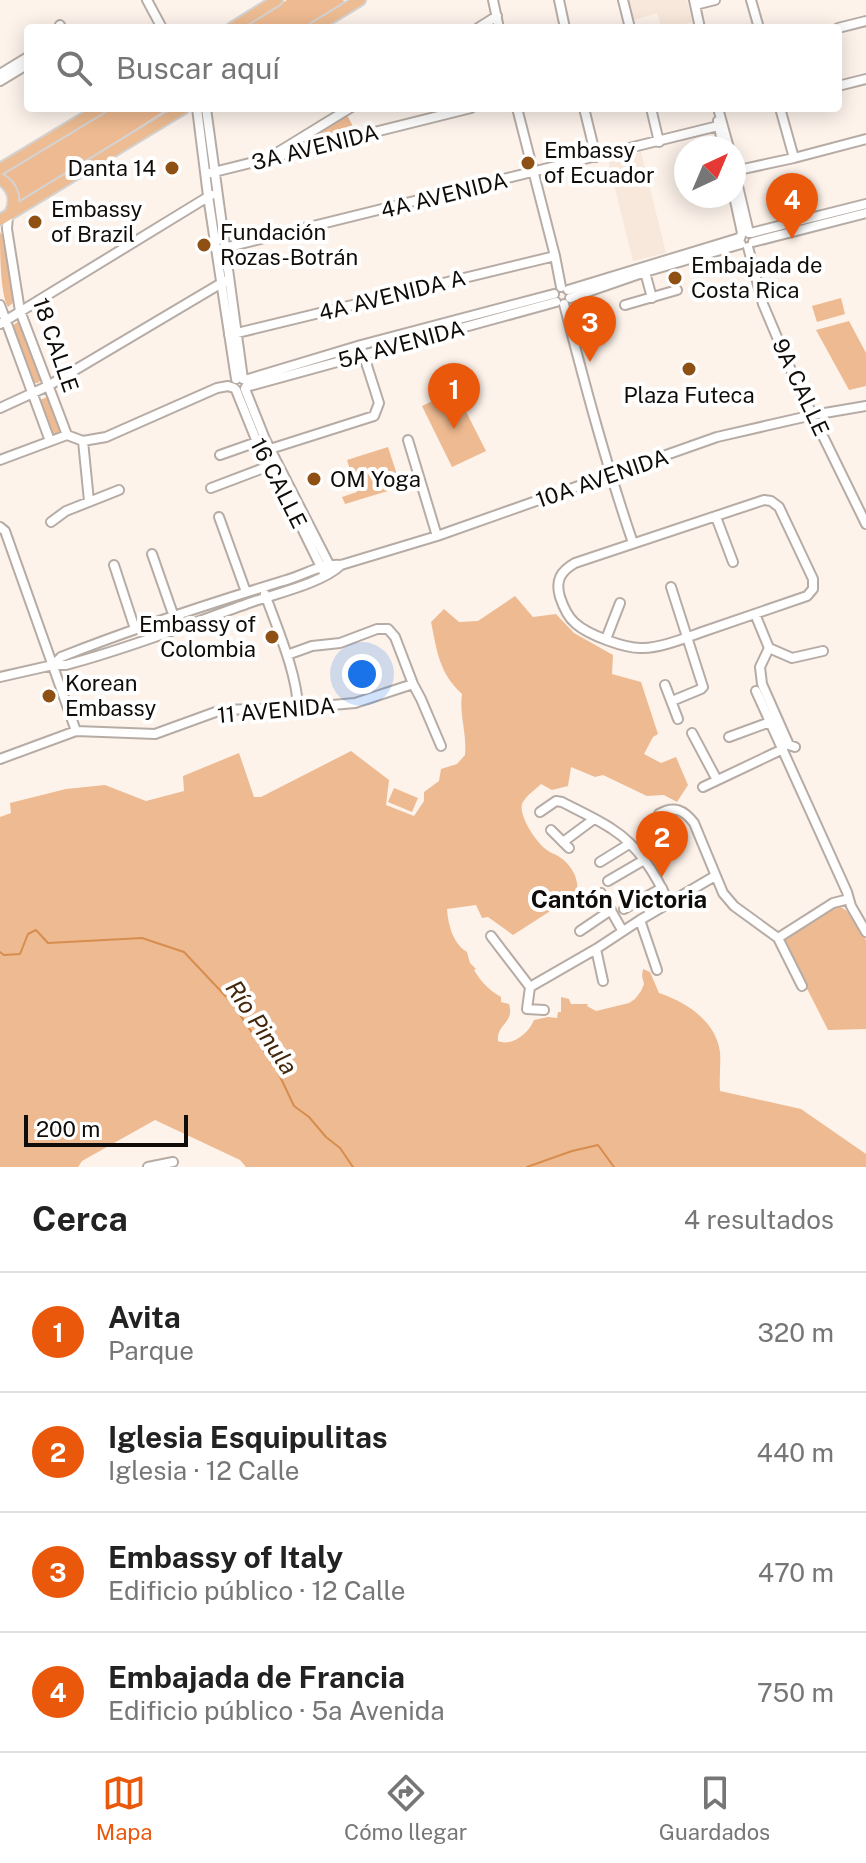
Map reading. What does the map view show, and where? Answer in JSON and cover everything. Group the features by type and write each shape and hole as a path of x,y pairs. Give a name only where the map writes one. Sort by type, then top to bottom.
{"main road":[{"path":"238,24 277,0"},
{"path":"321,24 360,0"},
{"path":"0,169 94,112"},
{"path":"4,218 177,112"},
{"name":"18 CALLE","path":"0,179 13,193 13,207 4,218"}],"street":[{"path":"147,0 160,24"},
{"path":"493,0 498,24"},
{"path":"559,0 564,24"},
{"path":"623,0 629,24"},
{"path":"699,24 694,2 715,0"},
{"path":"751,0 758,24"},
{"path":"484,24 497,16"},
{"path":"842,27 866,21"},
{"path":"0,74 24,59"},
{"path":"0,81 24,66"},
{"path":"842,85 866,79"},
{"name":"16 CALLE","path":"198,112 210,173"},
{"name":"16 CALLE","path":"206,112 212,195 240,384 257,442 327,570"},
{"path":"268,159 344,112"},
{"name":"3A AVENIDA","path":"210,173 455,112"},
{"path":"518,112 555,256 562,296 610,475 633,543"},
{"path":"585,112 596,157"},
{"path":"652,112 659,142"},
{"path":"719,112 723,136"},
{"path":"781,112 794,158"},
{"name":"4A AVENIDA","path":"220,250 722,129"},
{"path":"746,168 866,139"},
{"path":"3,322 212,195"},
{"name":"5A AVENIDA","path":"562,296 761,232 866,204"},
{"name":"9A CALLE","path":"738,208 763,304 793,375 866,524"},
{"name":"9A CALLE","path":"741,208 746,237"},
{"name":"5A AVENIDA","path":"83,441 106,437 222,387 562,296 645,272 746,237 866,213"},
{"name":"18 CALLE","path":"4,218 20,311 67,435"},
{"name":"4A AVENIDA A","path":"232,334 555,256"},
{"path":"645,272 652,298"},
{"path":"0,408 48,386 225,281"},
{"path":"625,305 677,290"},
{"name":"18 CALLE","path":"0,305 3,322 50,441"},
{"path":"270,449 374,416 379,403 362,350"},
{"name":"16 CALLE","path":"240,384 324,552 327,570"},
{"name":"10A AVENIDA","path":"0,677 82,661 266,597 352,561 437,536 717,437 866,406"},
{"path":"0,460 67,435 83,441 89,501"},
{"path":"408,440 437,536"},
{"path":"220,455 257,442"},
{"path":"211,488 269,466"},
{"path":"51,522 66,511 119,490"},
{"path":"764,500 771,501 779,507 813,579 813,589 807,596 645,649 619,644 574,622 561,601 557,584 565,569 575,563 633,543 764,500"},
{"path":"219,517 246,592"},
{"path":"716,517 733,562"},
{"path":"2,529 76,731"},
{"path":"324,552 335,560 352,561"},
{"path":"152,554 174,617"},
{"path":"114,565 135,629"},
{"name":"10A AVENIDA","path":"53,665 61,657 135,629 246,592 327,570"},
{"path":"263,587 287,655 298,708"},
{"path":"671,587 703,687 672,701"},
{"path":"606,639 620,603"},
{"path":"755,614 769,648 792,658 823,651"},
{"path":"145,626 150,638"},
{"path":"287,655 312,646 340,643 377,629 388,629 395,637 441,746"},
{"path":"769,648 760,667 762,684 789,745 795,747"},
{"name":"11 AVENIDA","path":"0,759 76,731 155,734 224,710 355,703 413,684"},
{"path":"665,685 678,719"},
{"path":"756,691 866,932"},
{"path":"729,737 770,722"},
{"path":"692,733 717,780"},
{"path":"703,787 783,749"},
{"path":"540,812 556,801 562,802 616,831 643,857 669,903"},
{"path":"659,814 676,809 689,817 723,893 734,906 778,938 802,986"},
{"path":"551,830 566,845 594,819"},
{"path":"600,862 629,844"},
{"path":"608,881 643,857 654,844"},
{"path":"530,987 715,876"},
{"path":"624,909 662,888"},
{"path":"601,893 622,930"},
{"path":"778,938 833,903 849,899"},
{"path":"580,931 611,910"},
{"path":"640,920 657,970"},
{"path":"491,936 530,987 526,1008 544,1010"},
{"path":"596,949 603,981"},
{"path":"148,1167 173,1162"}],"shaded area":[{"path":"287,0 348,2 312,24 248,24"},
{"path":"628,0 687,0 692,22 661,24 657,13 634,20"},
{"path":"105,112 163,112 17,205 0,175"},
{"path":"347,115 356,132 285,152"},
{"path":"641,152 666,253 633,261 608,160"},
{"path":"0,232 14,302 8,307 2,282"},
{"path":"841,298 845,314 817,322 812,306"},
{"path":"19,321 41,380 38,383 33,383 12,326"},
{"path":"849,321 866,353 866,386 849,390 816,330"},
{"path":"455,390 486,451 452,467 422,406"},
{"path":"47,397 60,432 53,434 40,400"},
{"path":"388,447 401,487 345,504 342,497 357,492 347,460"},
{"path":"515,596 533,617 556,614 574,633 613,655 612,674 641,682 658,734 644,754 661,763 676,757 688,785 677,802 664,795 647,796 603,775 595,777 571,767 568,786 552,790 541,784 525,799 522,813 533,835 543,847 563,860 575,875 575,899 566,901 513,935 488,917 482,918 476,905 447,909 452,933 467,952 474,970 489,989 501,997 501,1002 509,1004 510,1015 498,1035 498,1041 509,1042 519,1038 534,1020 557,1018 558,1012 561,1012 561,997 569,999 571,1004 588,1004 596,1011 629,1003 644,984 643,969 650,972 659,993 689,1007 713,1031 720,1052 720,1091 801,1109 866,1154 866,1167 246,1167 240,1160 155,1120 82,1161 78,1167 0,1167 0,817 11,813 10,803 66,789 105,785 146,801 184,791 183,776 239,753 254,797 261,797 351,751 389,780 386,805 414,816 424,801 424,792 439,781 441,769 457,764 465,755 462,694 444,670 431,622 444,609 459,622 478,621"},
{"path":"394,788 418,798 412,812 388,802"},
{"path":"835,907 847,911 866,940 866,1029 828,1030 783,941"}],"waterway":[{"name":"Río Pinula","path":"0,952 4,955 20,954 28,934 36,930 48,943 142,938 184,952 232,1003 277,1070 294,1106 340,1148 353,1167"},
{"name":"Río Pinula","path":"527,1167 598,1145 614,1167"}],"place":[{"name":"Embassy of Ecuador","path":"528,163"},
{"name":"Danta 14","path":"172,168"},
{"name":"Embassy of Brazil","path":"35,222"},
{"name":"Embajada de Francia","path":"792,239"},
{"name":"Fundación Rozas-Botrán","path":"204,245"},
{"name":"Embajada de Costa Rica","path":"675,278"},
{"name":"Embassy of Italy","path":"590,362"},
{"name":"Plaza Futeca","path":"689,369"},
{"name":"Avita","path":"454,429"},
{"name":"OM Yoga","path":"314,479"},
{"name":"Embassy of Colombia","path":"272,637"},
{"name":"Korean Embassy","path":"49,696"},
{"name":"Iglesia Esquipulitas","path":"662,877"}],"district":[{"name":"Cantón Victoria","path":"619,899"}]}
